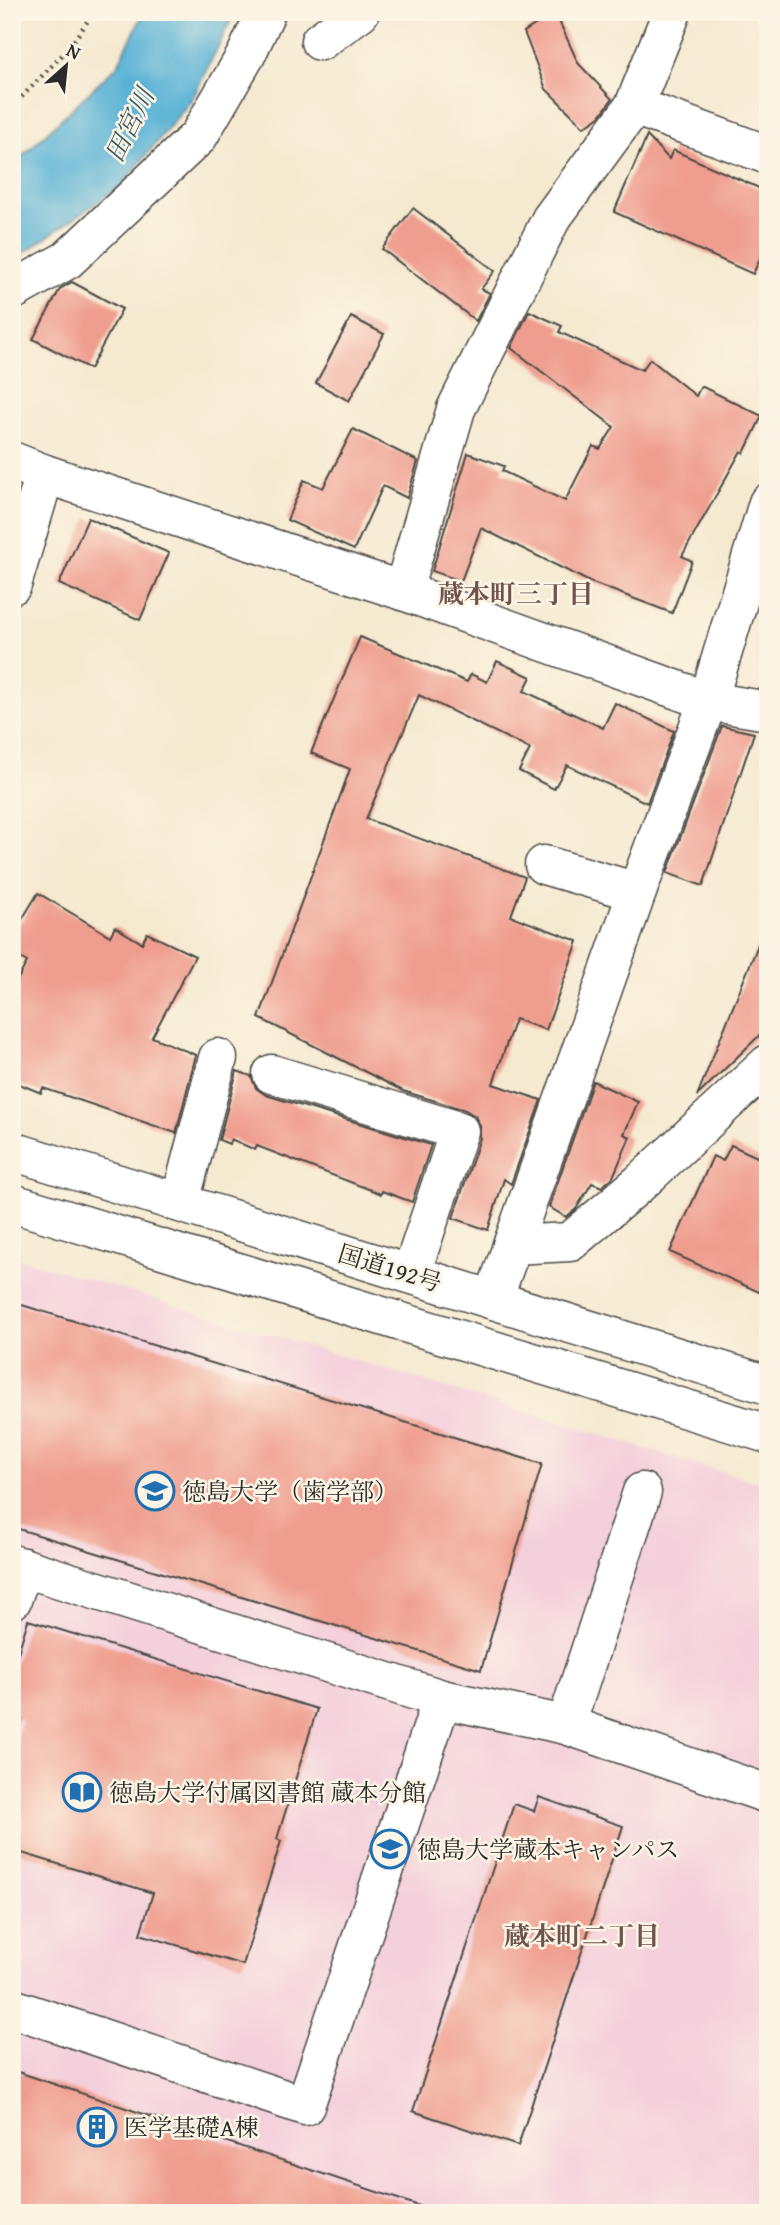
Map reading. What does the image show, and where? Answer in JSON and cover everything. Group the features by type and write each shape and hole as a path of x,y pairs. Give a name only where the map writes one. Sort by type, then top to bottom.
{"main road":[{"path":"12,292 67,260 198,137 246,55 267,12"},
{"path":"320,41 360,12"},
{"path":"403,591 456,409 551,219 634,106 672,12"},
{"path":"634,106 768,155"},
{"path":"12,585 29,468 403,591 708,701 768,710"},
{"path":"493,1300 637,892 708,701 768,503"},
{"path":"544,865 637,892"},
{"path":"180,1202 218,1058"},
{"path":"512,1245 570,1242 640,1183 768,1064"},
{"path":"272,1074 459,1131 411,1274"},
{"name":"国道192号","path":"12,1151 768,1385"},
{"name":"国道192号","path":"12,1203 768,1434"},
{"path":"566,1725 642,1492"},
{"path":"16,1577 442,1699 566,1725 768,1794"},
{"path":"12,2008 305,2106 442,1699"}],"path":[{"path":"12,107 68,49 94,12"}],"shaded area":[{"name":"徳島大学蔵本キャンパス","path":"12,1256 768,1486 768,2213 12,2213"}],"water":[{"name":"田宮川","path":"144,12 235,12 192,99 122,185 12,261 12,166 118,65"}],"building":[{"path":"555,12 578,63 612,99 600,116 584,127 546,89 524,32"},
{"path":"647,136 669,159 673,150 768,192 768,241 753,274 614,212"},
{"path":"413,208 495,271 481,289 490,293 476,321 382,249"},
{"path":"72,282 122,309 90,369 33,339 60,289"},
{"path":"529,311 562,326 559,332 642,370 650,359 696,396 701,386 762,416 744,453 741,451 682,556 692,561 672,613 590,582 481,528 461,581 432,571 468,453 504,466 502,471 565,501 593,446 600,449 614,427 511,348"},
{"path":"351,317 384,334 349,401 316,383"},
{"path":"353,429 418,461 407,498 383,486 354,550 287,520 304,480 323,488"},
{"path":"88,518 169,553 140,620 59,584"},
{"path":"360,637 467,682 471,674 487,682 497,661 531,677 524,691 603,728 615,703 674,731 647,803 567,765 554,789 519,771 530,749 419,695 366,819 525,877 511,916 578,941 546,1030 515,1019 493,1084 541,1100 511,1184 504,1179 488,1230 453,1218 480,1138 480,1126 475,1116 465,1110 403,1091 259,1018 350,769 311,753"},
{"path":"722,726 754,733 703,886 667,873"},
{"path":"38,893 110,936 115,927 142,943 147,933 195,956 152,1037 196,1055 176,1133 43,1088 41,1093 12,1081 12,990 27,962 12,953 12,936"},
{"path":"766,925 768,1027 697,1096"},
{"path":"237,1071 251,1076 256,1088 266,1095 431,1145 412,1202 382,1191 381,1194 257,1146 255,1150 231,1139 229,1144 219,1140"},
{"path":"593,1081 638,1102 624,1134 630,1137 613,1177 602,1187 592,1183 576,1209 566,1217 549,1207"},
{"path":"731,1145 768,1162 768,1296 670,1252 713,1156 723,1161"},
{"path":"12,1302 542,1464 481,1670 12,1527"},
{"name":"徳島大学付属図書館 蔵本分館","path":"28,1620 317,1709 277,1839 281,1841 243,1965 140,1934 153,1893 12,1850 12,1751 22,1720 12,1717 12,1673"},
{"path":"539,1797 623,1826 518,2146 413,2111 514,1804 534,1811"},
{"name":"医学基礎A棟","path":"12,2070 422,2207 421,2213 12,2213"}],"place":[{"name":"徳島大学（歯学部）","path":"155,1491"},
{"name":"徳島大学付属図書館 蔵本分館","path":"82,1792"},
{"name":"徳島大学蔵本キャンパス","path":"390,1849"},
{"name":"医学基礎A棟","path":"97,2127"}],"district":[{"name":"蔵本町三丁目","path":"516,593"},
{"name":"蔵本町二丁目","path":"582,1935"}]}
